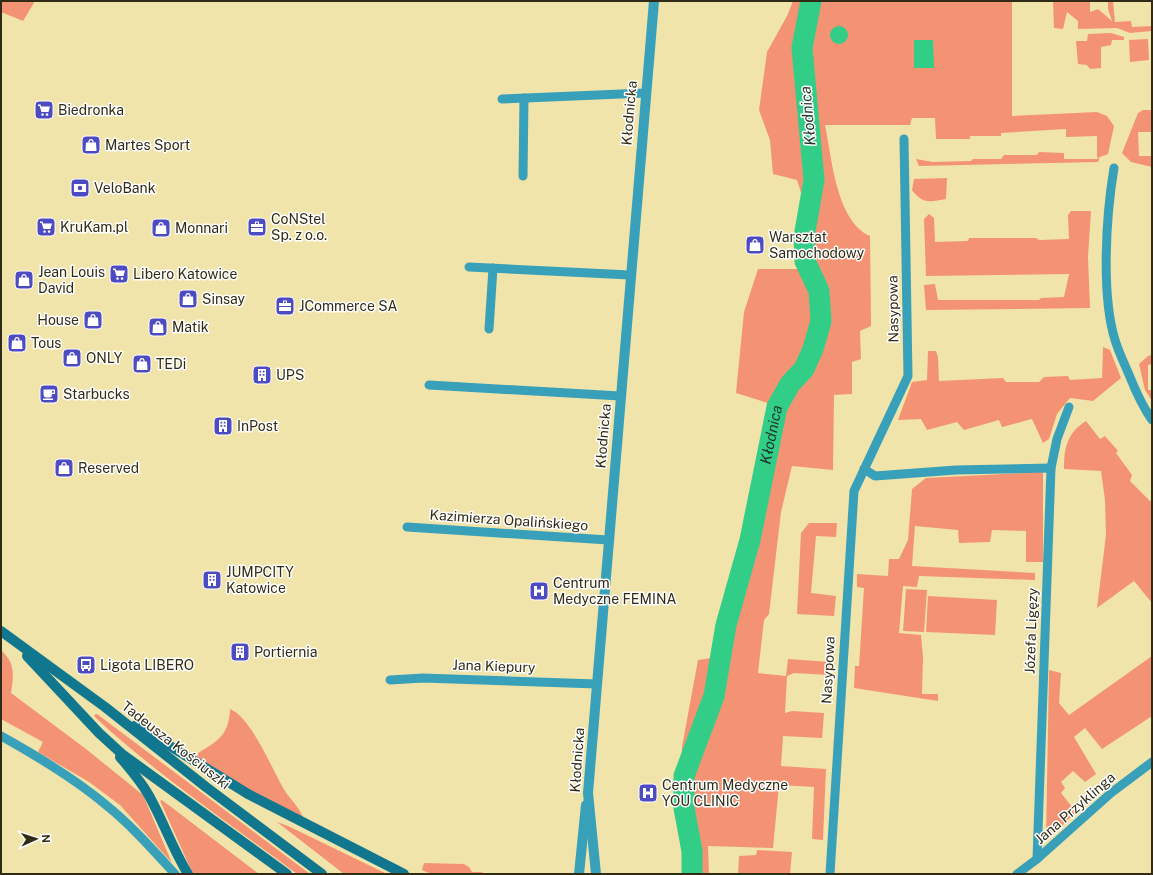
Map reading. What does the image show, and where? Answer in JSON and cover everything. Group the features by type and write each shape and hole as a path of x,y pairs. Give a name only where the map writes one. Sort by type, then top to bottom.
{"main road":[{"name":"Tadeusza Kościuszki","path":"1,632 105,707 206,787 322,874"},
{"name":"Tadeusza Kościuszki","path":"11,639 99,733 122,754 287,874"},
{"path":"105,707 248,794 404,874"},
{"path":"99,733 134,774 148,794 178,858 188,874"}],"street":[{"name":"Kłodnicka","path":"596,874 588,793 645,93 654,1"},
{"path":"502,99 645,93"},
{"path":"523,176 524,98"},
{"name":"Nasypowa","path":"830,874 851,518 854,491 908,376 904,138"},
{"path":"1114,168 1108,204 1107,247 1110,311 1115,339 1136,390 1152,420"},
{"path":"469,267 630,275"},
{"path":"489,329 493,268"},
{"path":"429,385 620,396"},
{"name":"Józefa Ligęzy","path":"1037,859 1051,468 1057,439 1069,407"},
{"path":"864,469 875,476 956,470 1051,468"},
{"name":"Kazimierza Opalińskiego","path":"407,527 608,540"},
{"name":"Jana Kiepury","path":"390,680 423,678 597,684"},
{"path":"1,736 36,756 106,804 134,829 175,874"},
{"name":"Jana Przyklinga","path":"1017,874 1037,859 1111,793 1152,762"},
{"path":"579,874 582,828 588,793"}],"shaded area":[{"path":"1,1 35,1 23,21 1,12"},
{"path":"793,1 1012,1 1012,116 1097,112 1107,116 1114,126 1108,154 1097,158 1097,136 1066,137 1066,129 1001,133 1001,136 970,136 970,139 936,139 935,118 912,118 910,125 825,125 833,171 843,203 850,217 859,228 870,236 871,326 860,331 861,359 852,362 852,394 834,395 833,470 792,466 781,512 769,614 764,620 758,673 786,676 788,659 830,662 829,675 794,673 787,676 785,713 792,711 824,713 822,738 783,736 781,766 826,769 823,840 812,839 814,787 779,785 773,848 708,846 709,874 684,874 686,845 681,805 682,747 698,660 712,658 726,587 749,524 756,478 763,457 771,404 736,393 744,312 758,269 797,269 804,202 797,180 773,174 770,140 759,110 767,52 787,16"},
{"path":"1053,1 1090,1 1090,12 1098,9 1112,21 1108,9 1108,1 1113,1 1115,22 1131,21 1132,27 1152,26 1152,31 1130,33 1117,28 1078,29 1078,21 1067,12 1063,29 1054,28"},
{"path":"835,26 843,26 848,31 846,42 843,44 835,44 830,39 830,31"},
{"path":"1111,33 1124,37 1124,40 1112,40 1111,45 1101,47 1101,68 1090,69 1087,65 1078,64 1076,41 1087,41 1088,34"},
{"path":"1148,39 1149,60 1130,62 1129,40"},
{"path":"914,40 933,40 934,68 914,68"},
{"path":"1143,110 1152,110 1152,132 1138,132 1139,156 1152,156 1152,167 1131,162 1122,153 1138,113"},
{"path":"1039,152 1064,153 1064,159 1098,159 1100,157 1098,162 919,166 916,159 933,162 971,161 973,159 1001,159 1004,155 1037,155"},
{"path":"947,178 946,199 935,201 923,200 919,198 912,190 914,179"},
{"path":"1071,211 1091,211 1088,257 1090,308 926,310 924,285 935,284 938,300 1039,300 1041,298 1064,297 1069,274 926,276 924,219 929,214 934,218 935,242 968,241 969,238 1036,238 1039,240 1069,239 1068,215"},
{"path":"1103,347 1110,350 1121,378 1093,401 1070,398 1057,414 1049,439 1043,443 1032,419 1002,427 999,420 964,430 957,422 927,430 921,419 898,420 912,382 927,380 928,351 936,351 938,357 939,381 1003,378 1006,382 1039,382 1044,377 1068,376 1070,380 1102,378"},
{"path":"1152,355 1152,364 1148,365 1148,390 1152,390 1152,401 1145,390 1139,364 1148,356"},
{"path":"1086,421 1100,439 1105,436 1118,451 1116,453 1132,475 1130,481 1150,501 1152,500 1152,603 1134,581 1097,608 1106,535 1105,500 1101,471 1064,469 1065,454 1068,442 1075,431"},
{"path":"1043,472 1043,562 1026,562 1026,531 992,530 990,542 959,543 958,530 915,526 912,566 1035,573 1035,580 919,576 917,587 903,586 899,633 921,635 923,657 922,694 938,694 938,701 854,688 855,666 859,666 864,588 857,587 857,574 888,576 889,559 899,559 908,540 912,489 926,478"},
{"path":"809,523 837,523 836,537 816,536 811,593 836,596 834,616 797,614 801,533"},
{"path":"906,589 927,590 924,632 903,631"},
{"path":"928,596 997,600 995,635 926,632"},
{"path":"1,650 11,664 13,680 11,693 86,749 143,795 172,863 120,805 89,782 38,752 43,742 1,719"},
{"path":"1152,656 1152,716 1102,749 1085,728 1074,737 1096,774 1085,782 1073,771 1061,782 1065,788 1061,793 1076,812 1051,837 1046,839 1049,670 1061,673 1059,703 1069,715"},
{"path":"230,709 238,714 254,733 285,791 298,808 303,819 218,772 197,757 198,753 217,741 225,731"},
{"path":"97,714 310,874 297,874 168,779 95,717 94,715"},
{"path":"162,800 259,874 193,874 160,801"},
{"path":"277,822 288,826 387,874 344,874"},
{"path":"757,850 792,852 790,874 738,874 739,856 756,855"},
{"path":"424,863 464,864 469,867 472,872 482,872 484,874 431,874 422,870"}],"waterway":[{"name":"Kłodnica","path":"692,874 692,851 684,808 684,776 714,696 726,625 750,540 777,407 790,384 804,369 813,349 821,321 819,291 805,261 804,237 814,180 802,48 811,1"}],"place":[{"name":"Biedronka","path":"44,110"},
{"name":"Martes Sport","path":"91,145"},
{"name":"VeloBank","path":"80,188"},
{"name":"KruKam.pl","path":"46,227"},
{"name":"CoNStel Sp. z o.o.","path":"257,227"},
{"name":"Monnari","path":"161,228"},
{"name":"Warsztat Samochodowy","path":"755,245"},
{"name":"Libero Katowice","path":"119,274"},
{"name":"Jean Louis David","path":"24,280"},
{"name":"Sinsay","path":"188,299"},
{"name":"JCommerce SA","path":"285,306"},
{"name":"House","path":"93,320"},
{"name":"Matik","path":"158,327"},
{"name":"Tous","path":"17,343"},
{"name":"ONLY","path":"72,358"},
{"name":"TEDi","path":"142,364"},
{"name":"UPS","path":"262,375"},
{"name":"Starbucks","path":"49,394"},
{"name":"InPost","path":"223,426"},
{"name":"Reserved","path":"64,468"},
{"name":"JUMPCITY Katowice","path":"212,580"},
{"name":"Centrum Medyczne FEMINA","path":"539,591"},
{"name":"Portiernia","path":"240,652"},
{"name":"Ligota LIBERO","path":"86,665"},
{"name":"Centrum Medyczne YOU CLINIC","path":"648,793"}]}
